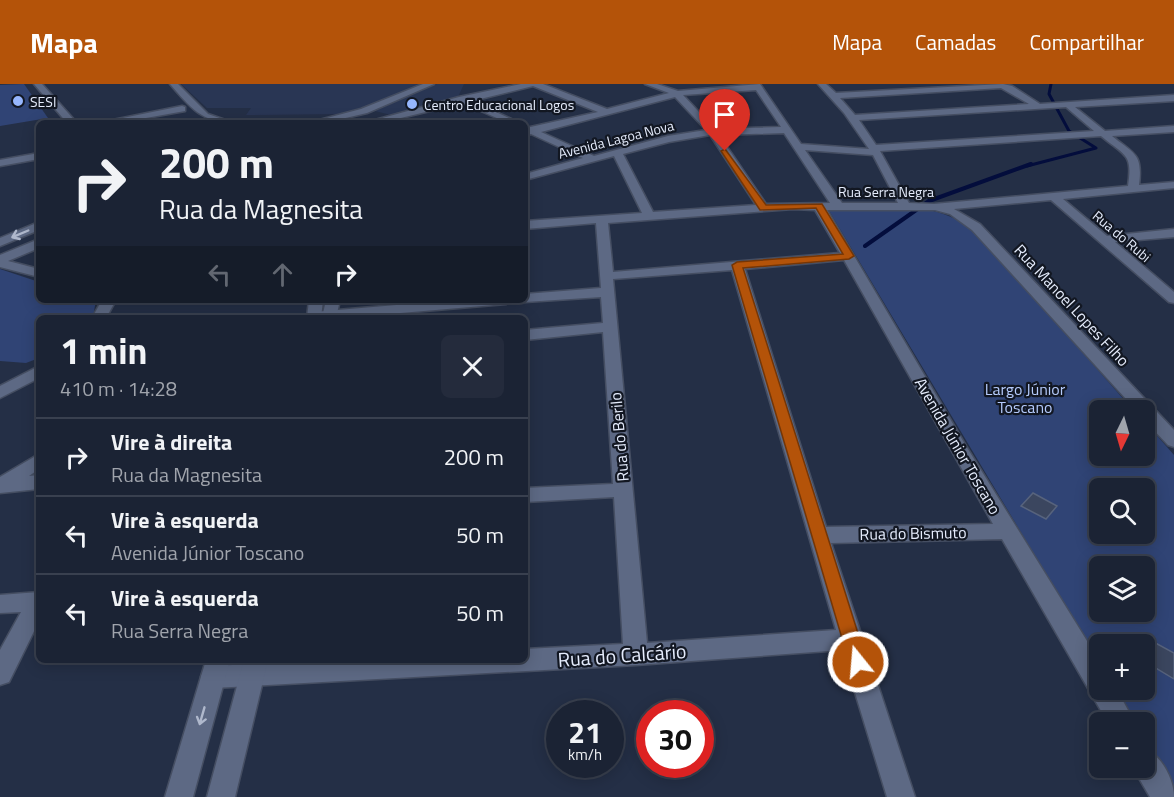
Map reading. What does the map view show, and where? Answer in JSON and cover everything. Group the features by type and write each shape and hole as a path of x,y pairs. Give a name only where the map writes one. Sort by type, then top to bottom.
{"street":[{"path":"38,84 69,120"},
{"path":"174,84 205,116 219,120"},
{"path":"326,120 364,111 430,84"},
{"path":"389,120 462,99 531,84"},
{"path":"536,84 608,112"},
{"path":"648,84 676,94 712,132 763,208"},
{"path":"822,84 836,96 875,150 905,206"},
{"path":"163,85 185,112"},
{"path":"836,96 971,85 1007,87 1037,111"},
{"path":"528,130 676,94 703,89 757,86"},
{"name":"Avenida Júnior Toscano","path":"757,86 800,147 849,256 957,446 1089,666"},
{"path":"852,118 1026,108 1037,111 1068,105 1174,98"},
{"path":"462,99 508,120"},
{"path":"1068,105 1132,158 1136,165 1133,188"},
{"path":"125,120 185,112 197,106"},
{"path":"1052,129 1060,135"},
{"path":"800,147 875,150 1060,135 1174,129"},
{"path":"528,130 593,159"},
{"name":"Avenida Lagoa Nova","path":"528,176 660,141 712,132 787,130"},
{"path":"617,153 649,216"},
{"path":"0,164 36,157"},
{"name":"Rua Serra Negra","path":"528,221 602,219 763,208 934,207 1174,184"},
{"name":"Rua do Rubi","path":"1052,195 1173,297"},
{"name":"Rua Manoel Lopes Filho","path":"934,207 954,212 976,227 1168,428 1174,441"},
{"name":"Rua do Berilo","path":"602,219 636,654"},
{"path":"0,242 36,227"},
{"path":"1103,240 1174,233"},
{"path":"3,257 36,244"},
{"path":"528,297 737,265 849,256"},
{"path":"3,257 36,272"},
{"path":"737,265 818,535 901,797"},
{"path":"330,311 458,303"},
{"path":"528,335 609,327"},
{"path":"0,393 36,373"},
{"path":"0,377 16,384"},
{"path":"1,485 36,461"},
{"path":"1,485 36,482"},
{"path":"528,495 624,490"},
{"name":"Rua do Bismuto","path":"818,535 1009,531"},
{"path":"0,604 36,601"},
{"path":"0,674 36,607"},
{"name":"Rua do Calcário","path":"528,658 636,654 851,639"},
{"name":"Rua do Calcário","path":"216,669 390,663"},
{"path":"221,797 254,668"},
{"path":"179,797 216,669"},
{"path":"1154,778 1166,797"}],"shaded area":[{"path":"181,84 420,84 375,105 341,114 246,115 251,108 207,108"},
{"name":"Centro Educacional Logos","path":"437,84 464,84 458,97 391,115 375,111"}],"green space":[{"name":"SESI","path":"24,84 48,118 0,126 0,85"},
{"name":"Largo Júnior Toscano","path":"828,209 922,209 950,217 976,232 1124,400 1089,400 1089,466 1155,466 1155,433 1174,455 1174,787 1155,755 1155,712 1129,712 1122,700 1155,700 1155,634 1089,634 1089,646"},
{"path":"0,269 36,281 36,303 95,303 93,315 36,315 36,359 26,363 0,361"}],"building":[{"path":"1033,493 1057,506 1046,519 1021,506"},
{"path":"1155,643 1174,653 1174,679 1155,668"}],"waterway":[{"path":"1027,166 1096,148 1069,131 1049,94 1051,84"},
{"path":"865,246 929,201 1031,164"}],"place":[{"name":"SESI","path":"18,101"},
{"name":"Centro Educacional Logos","path":"412,104"}],"route":[{"path":"725,151 763,208 819,206 849,256 737,265 858,662"}]}
